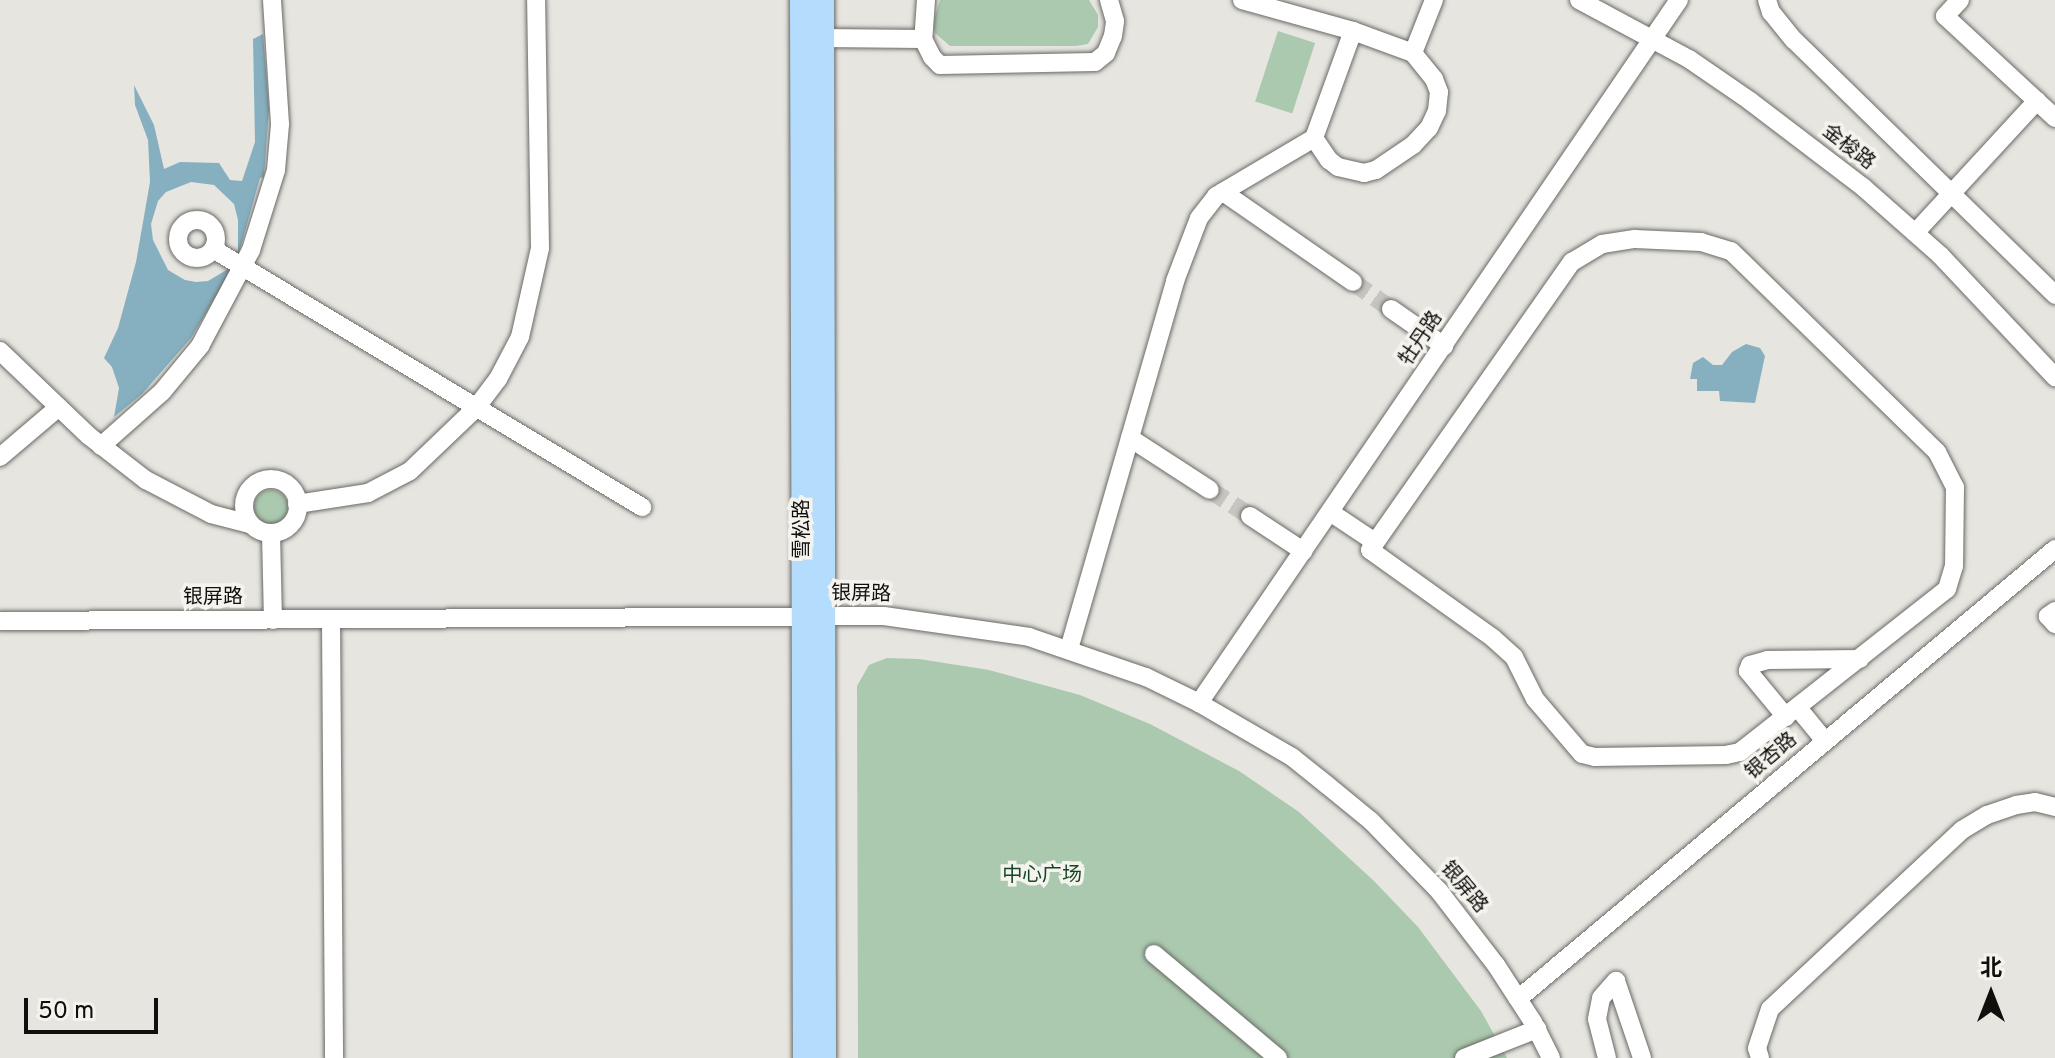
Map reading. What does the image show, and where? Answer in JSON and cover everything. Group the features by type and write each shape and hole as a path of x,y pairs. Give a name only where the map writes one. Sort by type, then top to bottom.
{"main road":[{"name":"雪松路","path":"802,0 824,1058"},
{"name":"雪松路","path":"805,1058 822,0"}],"street":[{"path":"101,446 162,392 200,346 245,267 268,202 279,139 279,66 272,0"},
{"path":"297,504 346,499 368,493 410,471 476,408 498,379 520,337 540,248 536,0"},
{"path":"926,0 923,39 940,65 1095,62 1106,53 1113,36 1115,21 1109,0"},
{"path":"1242,0 1353,31 1413,53 1434,79 1439,92 1437,111 1429,128 1413,145 1376,170 1364,173 1338,167 1314,138"},
{"path":"1413,53 1434,0"},
{"name":"金梭路","path":"1579,0 1652,40 1750,101 1864,188 1915,233 2003,320 2055,377"},
{"name":"牡丹路","path":"1199,703 1679,0"},
{"path":"1767,0 1771,12 1794,40 2055,295"},
{"path":"1960,0 1945,16 2055,118"},
{"path":"1069,649 1175,281 1199,218 1223,192 1314,138 1353,31"},
{"path":"822,38 923,39"},
{"path":"1915,233 2037,101"},
{"path":"1223,192 1353,282"},
{"path":"1614,241 1701,242 1731,251 1937,452 1949,471 1957,500 1954,566 1947,589 1740,752 1726,755 1595,757 1582,754 1535,699 1514,657 1493,638 1370,550 1375,542 1572,262 1586,251 1614,241"},
{"path":"213,249 642,507"},
{"path":"1391,309 1444,346"},
{"path":"0,351 101,446 146,480 186,503 250,524"},
{"path":"0,457 59,407"},
{"path":"1130,438 1210,490"},
{"path":"259,481 283,482 295,493 297,504 291,524 271,533 257,530 250,524 245,516 244,499 259,481"},
{"path":"1330,512 1375,542"},
{"path":"1250,516 1303,551"},
{"path":"271,533 273,620"},
{"name":"银杏路","path":"1518,999 2055,549"},
{"path":"2055,611 2048,616 2055,624"},
{"name":"银屏路","path":"0,621 884,616 950,623 1069,649 1146,677 1199,703 1292,757 1371,821 1439,891 1518,999 1551,1058"},
{"path":"331,619 334,1058"},
{"path":"1825,741 1748,671 1750,665 1767,660 1860,659"},
{"path":"1760,1058 1757,1048 1770,1009 1962,830 1987,815 2016,805 2035,802 2055,807"},
{"path":"1154,954 1278,1058"},
{"path":"1607,1058 1597,1019 1601,998 1616,981 1642,1058"},
{"path":"1464,1058 1537,1029"}],"green space":[{"path":"940,0 1089,0 1098,15 1098,27 1088,44 1076,46 950,46 935,33 933,23"},
{"path":"1278,31 1315,43 1292,113 1255,101"},
{"path":"271,490 283,495 288,507 283,519 271,524 259,519 254,507 259,495"},
{"name":"中心广场","path":"887,658 919,659 989,670 1080,695 1150,724 1239,771 1299,812 1374,881 1418,927 1481,1011 1507,1058 858,1058 857,686 869,665"}],"water":[{"path":"263,34 269,108 264,177 260,178 238,256 238,220 234,204 214,185 191,182 166,192 158,201 151,224 153,240 168,270 185,280 196,282 208,281 228,269 231,271 191,338 142,394 114,417 119,388 112,367 104,358 118,328 136,262 150,182 148,140 135,105 134,85 154,125 164,169 180,162 219,163 230,180 242,181 255,142 253,39"},
{"path":"1746,344 1760,348 1765,356 1755,403 1720,401 1719,391 1697,391 1697,379 1690,379 1693,363 1703,357 1713,365 1722,365 1732,352"}],"tunnel":[{"path":"1353,282 1391,309"},
{"path":"1210,490 1250,516"}]}
